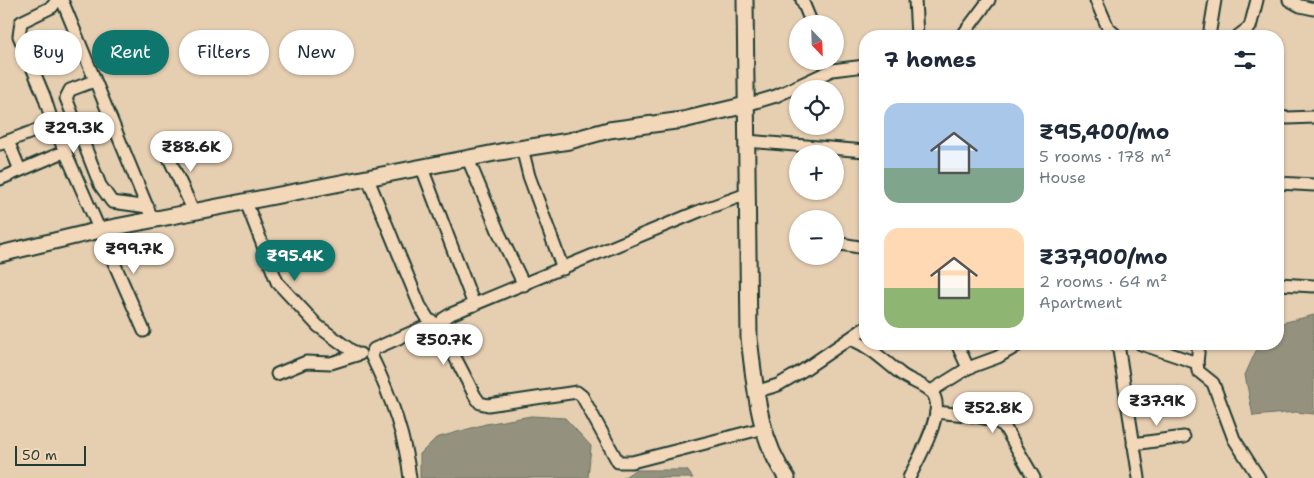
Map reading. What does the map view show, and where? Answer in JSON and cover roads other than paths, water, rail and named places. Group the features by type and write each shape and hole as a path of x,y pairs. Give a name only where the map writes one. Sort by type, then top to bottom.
{"street":[{"path":"57,0 52,7 21,22 18,28 19,36 44,96 53,124 144,331"},
{"path":"62,0 94,81 151,214"},
{"path":"745,0 749,338 755,392 764,428 781,469 787,478"},
{"path":"802,0 808,15"},
{"path":"915,0 917,30"},
{"path":"966,30 989,0"},
{"path":"1096,0 1110,30"},
{"path":"1210,30 1215,0"},
{"path":"1246,30 1250,27 1257,0"},
{"path":"1289,0 1300,6 1314,9"},
{"path":"844,66 859,66"},
{"path":"0,254 100,230 151,214 194,212 522,148 569,141 609,130 683,120 776,96 823,70"},
{"path":"94,81 70,90 66,98 100,185 112,202 151,214"},
{"path":"1284,117 1314,117"},
{"path":"20,170 4,143 53,124"},
{"path":"746,141 859,150"},
{"path":"163,146 194,212"},
{"path":"522,148 529,176 563,269"},
{"path":"0,179 66,151"},
{"path":"468,159 498,232 524,285"},
{"path":"422,168 474,305"},
{"path":"368,179 420,306 428,319 437,324 474,396 480,402 488,404 577,392 582,396 618,462 632,462 764,428"},
{"path":"1284,182 1314,185"},
{"path":"277,374 306,362 331,363 356,354 372,352 374,349 437,324 443,319 474,305 702,210 747,194"},
{"path":"246,202 277,282 318,326 356,354"},
{"path":"844,244 859,247"},
{"path":"1284,284 1314,286"},
{"path":"755,392 778,385 859,332"},
{"path":"851,338 859,343"},
{"path":"872,350 882,360 904,376 931,391 937,403 930,436 909,478"},
{"path":"960,350 968,368"},
{"path":"931,391 968,368 998,357 1010,350"},
{"path":"1119,350 1139,478"},
{"path":"1159,350 1197,363"},
{"path":"1199,350 1197,363 1200,373 1213,383 1234,439 1259,478"},
{"path":"372,352 386,385 404,444 410,478"},
{"path":"936,412 980,418 998,422 1004,426 1034,478"},
{"path":"1133,444 1184,437"}]}
